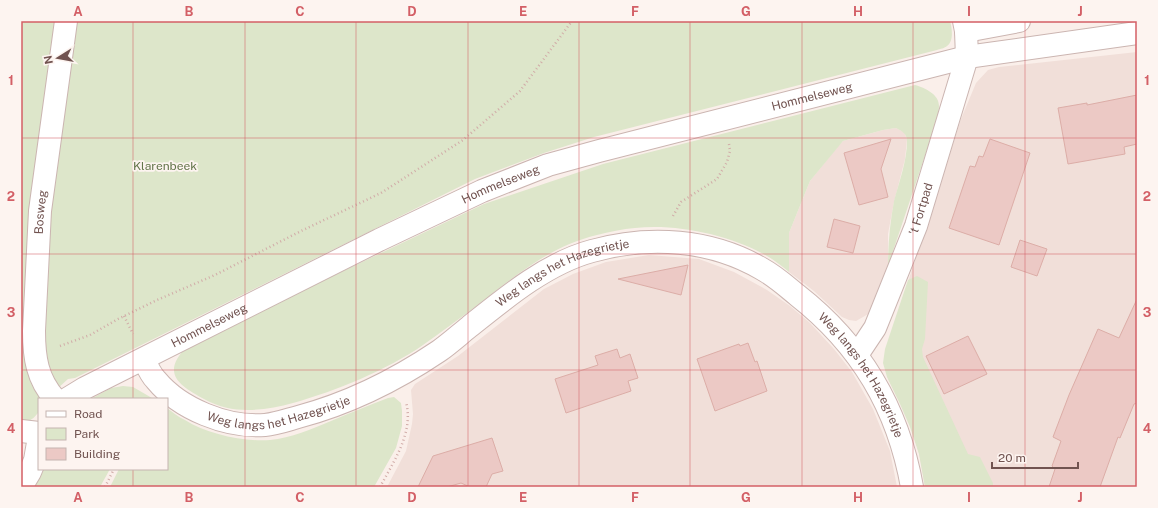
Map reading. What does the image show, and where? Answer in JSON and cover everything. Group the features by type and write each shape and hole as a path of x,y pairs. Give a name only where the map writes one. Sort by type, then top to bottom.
{"street":[{"name":"Bosweg","path":"54,398 47,391 39,375 34,350 36,271 40,211 66,21"},
{"path":"967,57 965,26 1019,21"},
{"name":"Hommelseweg","path":"69,398 85,388 379,240 475,194 548,165 598,150 967,57 1093,30 1137,33"},
{"name":"'t Fortpad","path":"857,355 875,328 916,226 967,57"},
{"name":"Weg langs het Hazegrietje","path":"144,358 153,377 163,388 189,406 204,414 223,421 264,425 309,414 366,392 397,376 439,351 530,281 565,261 591,251 638,241 668,242 700,246 726,252 762,269 780,281 838,332 867,369 878,388 894,422 907,462 912,487"},
{"path":"21,431 38,433"},
{"path":"22,487 35,460 38,443"}],"path":[{"path":"34,350 60,346 90,335 118,319 215,275 301,231 381,193 463,140 520,91 572,21"},
{"path":"673,215 680,202 717,178 727,162 730,152"},
{"path":"380,487 401,450 407,425 409,411 404,391 397,376"},
{"path":"104,487 113,470"}],"shaded area":[{"path":"1137,52 1137,487 925,487 919,453 909,421 887,376 886,349 961,119 976,83 988,70 999,67"},
{"path":"896,128 904,132 907,139 905,159 894,202 888,234 888,266 870,313 856,321 849,320 842,317 814,291 789,272 789,233 810,181 843,141"},
{"path":"649,255 699,259 734,272 767,290 790,306 810,323 834,349 852,372 873,409 890,451 897,487 387,487 406,451 413,414 411,390 415,384 458,356 544,289 573,274 606,262"}],"green space":[{"name":"Klarenbeek","path":"21,21 950,21 952,34 951,41 946,47 941,49 594,137 544,153 475,179 75,378 68,379 47,398 38,398 38,413 31,420 21,421"},
{"path":"915,85 931,92 937,98 939,106 937,120 888,266 890,225 894,201 907,149 906,136 896,128 843,141 810,181 789,233 789,272 772,259 758,251 706,233 652,227 621,230 579,240 547,255 518,274 456,321 409,354 361,379 309,398 271,408 248,410 226,408 204,399 189,390 178,380 175,374 174,368 176,360 182,352 280,301 484,204 603,164"},
{"path":"917,276 928,282 925,339 922,349 923,357 968,454 980,457 993,483 993,487 925,487 919,454 910,427 887,377 883,363 885,349 908,280"},
{"path":"123,386 133,387 152,398 93,398 111,388"},
{"path":"394,397 401,403 402,426 396,448 374,487 110,487 118,470 168,470 168,409 194,425 215,433 249,440 270,440 301,433 388,398"},
{"path":"42,470 109,470 100,487 34,487"}],"building":[{"path":"1137,95 1137,144 1124,147 1125,154 1068,164 1058,108 1087,103 1087,105"},
{"path":"891,139 881,169 888,197 859,205 844,153"},
{"path":"990,139 1030,153 999,245 949,228 970,166 975,167 979,156 983,157"},
{"path":"834,219 860,226 853,253 827,247"},
{"path":"1020,240 1047,249 1037,276 1011,267"},
{"path":"688,265 681,295 618,279"},
{"path":"1137,299 1137,403 1134,404 1120,438 1118,437 1100,487 1049,487 1055,469 1052,466 1061,441 1053,437 1069,395 1098,329 1119,338"},
{"path":"968,336 987,374 944,394 926,356"},
{"path":"748,343 755,362 757,361 767,391 715,411 697,359 739,344 740,346"},
{"path":"617,349 620,358 630,354 638,378 628,381 631,391 566,413 555,379 598,365 595,356"},
{"path":"492,438 503,471 492,474 486,487 470,487 461,483 447,487 418,487 433,456"}]}
